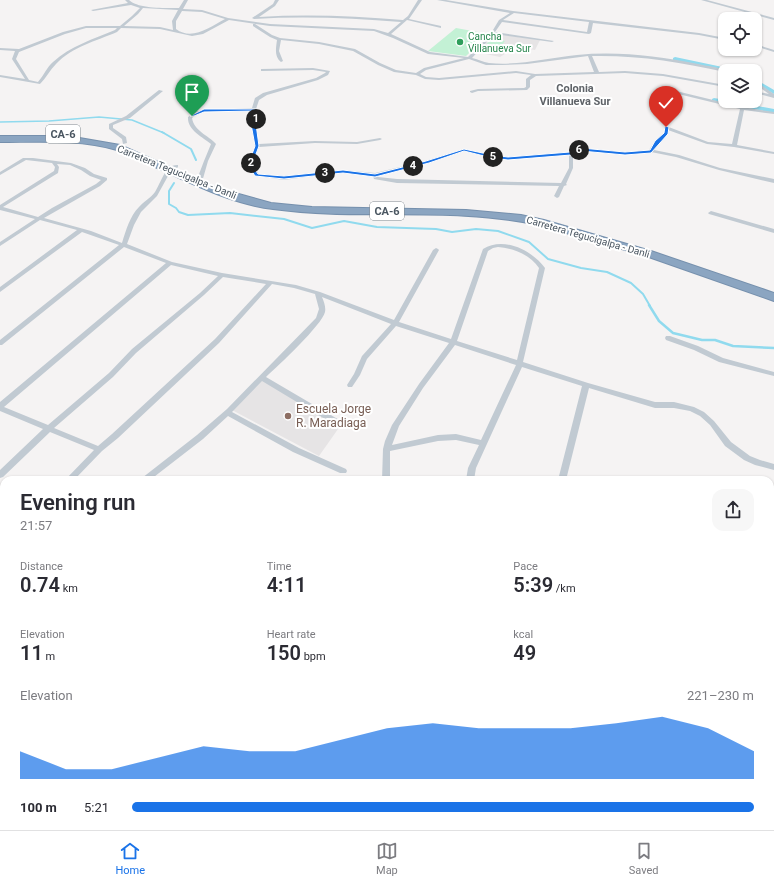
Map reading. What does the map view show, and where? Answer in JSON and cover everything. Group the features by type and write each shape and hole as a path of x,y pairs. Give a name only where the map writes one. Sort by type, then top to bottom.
{"highway":[{"name":"Carretera Tegucigalpa - Danli","path":"0,136 71,134 125,143 148,152 173,168"},
{"name":"Carretera Tegucigalpa - Danli","path":"0,139 68,139 100,143 134,153 224,189 249,196 296,204 458,208 497,210 537,216 604,233 774,289"},
{"name":"Carretera Tegucigalpa - Danli","path":"200,180 214,190 234,197 271,206 291,208 466,213 495,215 534,221 647,253 774,297"}],"street":[{"path":"127,0 131,4"},
{"path":"177,31 174,29 173,24 182,10 186,0"},
{"path":"248,23 274,5 277,0"},
{"path":"390,34 405,20 420,0"},
{"path":"439,0 513,12 699,34 718,38"},
{"path":"703,0 716,1 774,19"},
{"path":"93,10 131,4 142,7 210,12 228,19 248,23 290,27 374,30 390,34 430,53 469,58 476,62 488,64 506,64 590,55 681,62 718,70"},
{"path":"0,76 39,83 53,64 64,56 116,31 142,7"},
{"path":"417,74 425,69 469,58 492,36 492,33 500,21 508,14 513,12"},
{"path":"254,18 294,17 405,20 440,27"},
{"path":"28,80 14,59 17,51 64,33 86,27 121,26 160,28 192,35 202,33 228,19"},
{"path":"500,21 589,33 591,22"},
{"path":"248,23 279,39 319,43 354,50 390,68 417,74 425,78 439,79 516,72 535,75 625,72 663,75 718,85"},
{"path":"492,33 552,41"},
{"path":"279,39 277,51 281,61"},
{"path":"762,47 774,51"},
{"path":"0,49 20,50"},
{"path":"590,55 597,73"},
{"path":"262,70 318,69 328,71 327,74 317,80 265,94 258,99 254,110 256,117 253,124 257,146 250,165 257,175 284,178 343,171 375,175 421,164 464,150 492,157 508,158 571,153 581,150 625,153 651,152 677,156 774,181"},
{"path":"472,92 478,90 525,88 528,87 528,79 535,75"},
{"path":"762,87 774,96"},
{"path":"125,143 124,138 111,128 111,124 120,122 128,117 160,91"},
{"path":"672,91 718,102"},
{"path":"762,93 774,96"},
{"path":"734,146 742,108 774,113"},
{"path":"200,180 206,161 214,144 197,131 190,122 190,118 198,112 204,111 254,110"},
{"path":"651,152 657,142 666,134 666,127 707,143 774,153"},
{"path":"257,146 322,142 357,143 380,139"},
{"path":"558,196 570,168 571,153"},
{"path":"0,174 25,159 70,164 83,169 92,175 105,179 98,185 39,218 0,244"},
{"path":"0,207 56,172 57,168 54,162"},
{"path":"0,343 124,244 129,229 140,209 157,193 162,181 173,168"},
{"path":"375,175 376,178 397,181 564,185"},
{"path":"0,207 124,244 170,263 222,275 294,286 318,293 395,323 586,385 655,404 674,405 692,409 702,414 712,423 728,444 747,458 758,463 774,466"},
{"path":"711,213 774,231"},
{"path":"0,290 81,230"},
{"path":"386,476 387,449 396,425 421,386 454,341 485,250 488,246 510,246 523,251 536,260 542,268 520,363 472,468 471,476"},
{"path":"350,384 357,375 364,358 395,323 436,250"},
{"path":"99,449 0,407 170,263"},
{"path":"0,475 48,428 111,375 134,351 202,294 222,275"},
{"path":"73,476 99,449 115,436 217,341 272,282"},
{"path":"153,476 200,437 227,412 262,378 322,315 323,308 318,293"},
{"path":"668,338 696,348 721,360 774,374"},
{"path":"262,378 343,426"},
{"path":"563,476 586,385"},
{"path":"227,412 296,450 343,471"},
{"path":"387,449 438,438 456,436 483,443"}],"shaded area":[{"path":"494,34 540,40 535,50 516,47 500,57 476,52"},
{"name":"Escuela Jorge R. Maradiaga","path":"264,378 343,422 319,456 232,410"}],"green space":[{"name":"Cancha Villanueva Sur","path":"456,28 489,34 466,56 428,51"},
{"path":"492,39 505,41 497,51 482,48"}],"waterway":[{"path":"675,59 718,68"},
{"path":"762,85 774,92"},
{"path":"714,100 774,111"},
{"path":"0,122 49,121 99,117 132,120 163,133"},
{"path":"163,133 191,149 196,160"},
{"path":"174,183 169,191 169,204 176,208 179,212 188,215 230,213 284,219 312,228 344,221 377,227 436,229 452,232 476,229 498,231 529,242 548,259 581,268 607,272 631,283 643,294 650,306"},
{"path":"649,305 659,321 673,333 702,340 715,340 733,346 774,348"}],"place":[{"name":"Cancha Villanueva Sur","path":"460,42"},
{"name":"Escuela Jorge R. Maradiaga","path":"288,416"}],"district":[{"name":"Colonia Villanueva Sur","path":"575,94"}],"route":[{"path":"192,116 198,112 204,111 254,110 256,117 253,124 256,130 257,149 250,165 257,175 284,178 343,171 375,175 403,169 464,150 492,157 508,158 571,153 581,150 625,153 651,152 657,142 666,134 666,127"}]}
